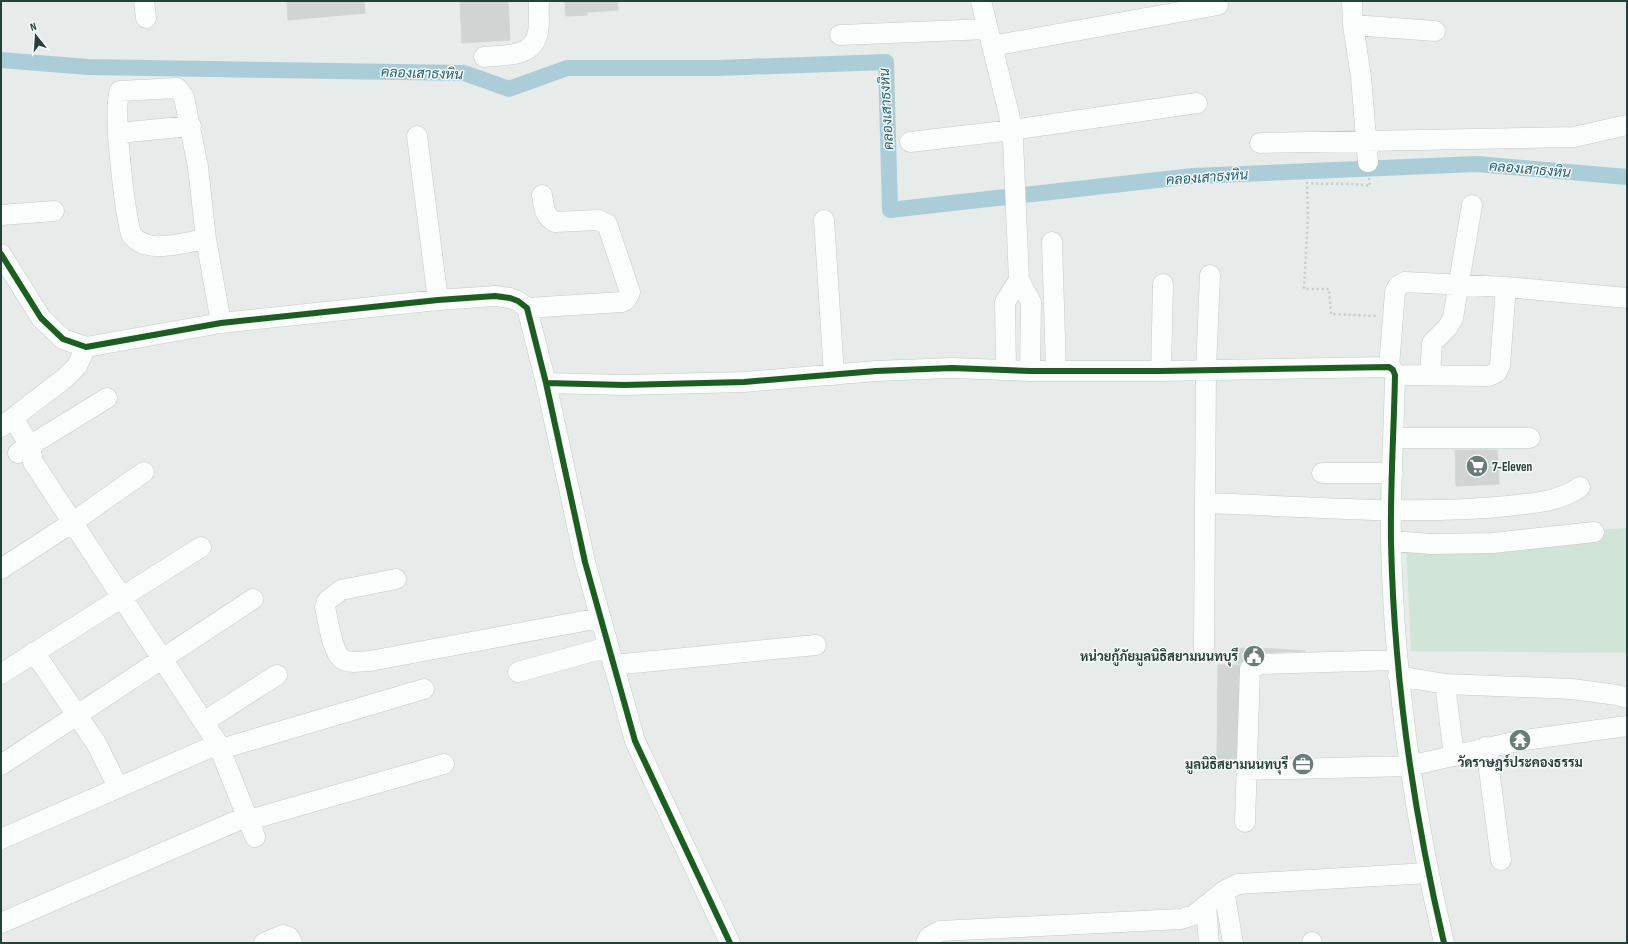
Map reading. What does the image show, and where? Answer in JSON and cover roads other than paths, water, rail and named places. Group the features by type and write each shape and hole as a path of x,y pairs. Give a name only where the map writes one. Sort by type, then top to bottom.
{"street":[{"path":"484,57 520,54 532,46 538,33 539,1"},
{"path":"981,1 1012,130 1019,280 1031,302 1030,371"},
{"path":"1352,1 1353,24 1361,77 1365,142 1368,162"},
{"path":"840,35 990,37 1218,5"},
{"path":"1353,24 1435,30"},
{"path":"206,239 156,247 136,240 129,225 118,133 117,106 120,91 177,88 184,97 198,166 206,239 221,323"},
{"path":"910,142 1012,130 1197,103"},
{"path":"1260,143 1574,137 1627,125"},
{"path":"118,133 191,126"},
{"path":"417,136 438,300"},
{"path":"527,308 622,302 626,300 630,292 607,224 598,220 556,222 549,219 546,215 542,195"},
{"path":"1430,375 1432,343 1448,327 1453,318 1472,205"},
{"path":"1,215 54,211"},
{"path":"824,220 834,375"},
{"path":"1052,242 1056,370"},
{"path":"1,254 41,318 63,339 86,347 221,323 438,300 495,296 518,301 527,308 546,384 582,547 610,656 635,740 730,943"},
{"path":"1204,649 1206,370 1210,275"},
{"path":"1006,370 1005,302 1019,280"},
{"path":"1444,943 1428,873 1409,766 1397,668 1391,541 1394,438 1392,371 1395,292 1398,286 1405,282 1506,287 1627,298"},
{"path":"1161,371 1163,284"},
{"path":"546,384 691,384 952,368 1030,371 1392,371 1430,375 1489,376 1497,372 1500,366 1506,287"},
{"path":"86,347 77,366 65,378 5,425 27,454 73,522 162,660 205,721 220,747 251,825"},
{"path":"27,454 107,398"},
{"path":"1394,438 1530,438"},
{"path":"1,569 73,522 144,472"},
{"path":"1322,473 1393,472"},
{"path":"1205,503 1391,509 1472,509 1555,500 1569,495 1580,488"},
{"path":"1391,541 1432,544 1493,543 1594,532"},
{"path":"1,674 201,547"},
{"path":"396,579 341,590 326,601 325,607 334,645 338,655 343,660 349,662 370,661 600,618"},
{"path":"1,765 253,599"},
{"path":"518,672 610,656 816,645"},
{"path":"34,652 96,743 118,787"},
{"path":"1245,822 1250,669 1260,664 1397,668 1445,684 1572,689 1617,694 1627,698"},
{"path":"205,721 277,675"},
{"path":"1445,684 1454,756"},
{"path":"1,839 118,787 220,747 424,689"},
{"path":"1246,770 1409,766 1518,740 1627,726"},
{"path":"1486,747 1501,860"},
{"path":"1,923 251,825 444,764"},
{"path":"926,943 929,937 940,931 1054,934 1182,919 1194,915 1224,891 1238,884 1428,873"},
{"path":"1224,891 1232,943"},
{"path":"1206,905 1209,943"},
{"path":"264,943 283,935 289,937 292,943"}],"waterway":[{"name":"คลองเสาธงหิน","path":"1,60 88,67 464,73 509,89 567,68 718,68 886,62 890,210 1193,176 1477,164 1627,177"}],"place":[{"name":"7-Eleven","path":"1477,466"},
{"name":"หน่วยกู้ภัยมูลนิธิสยามนนทบุรี","path":"1254,656"},
{"name":"วัดราษฎร์ประคองธรรม","path":"1520,740"},
{"name":"มูลนิธิสยามนนทบุรี","path":"1303,764"}]}
